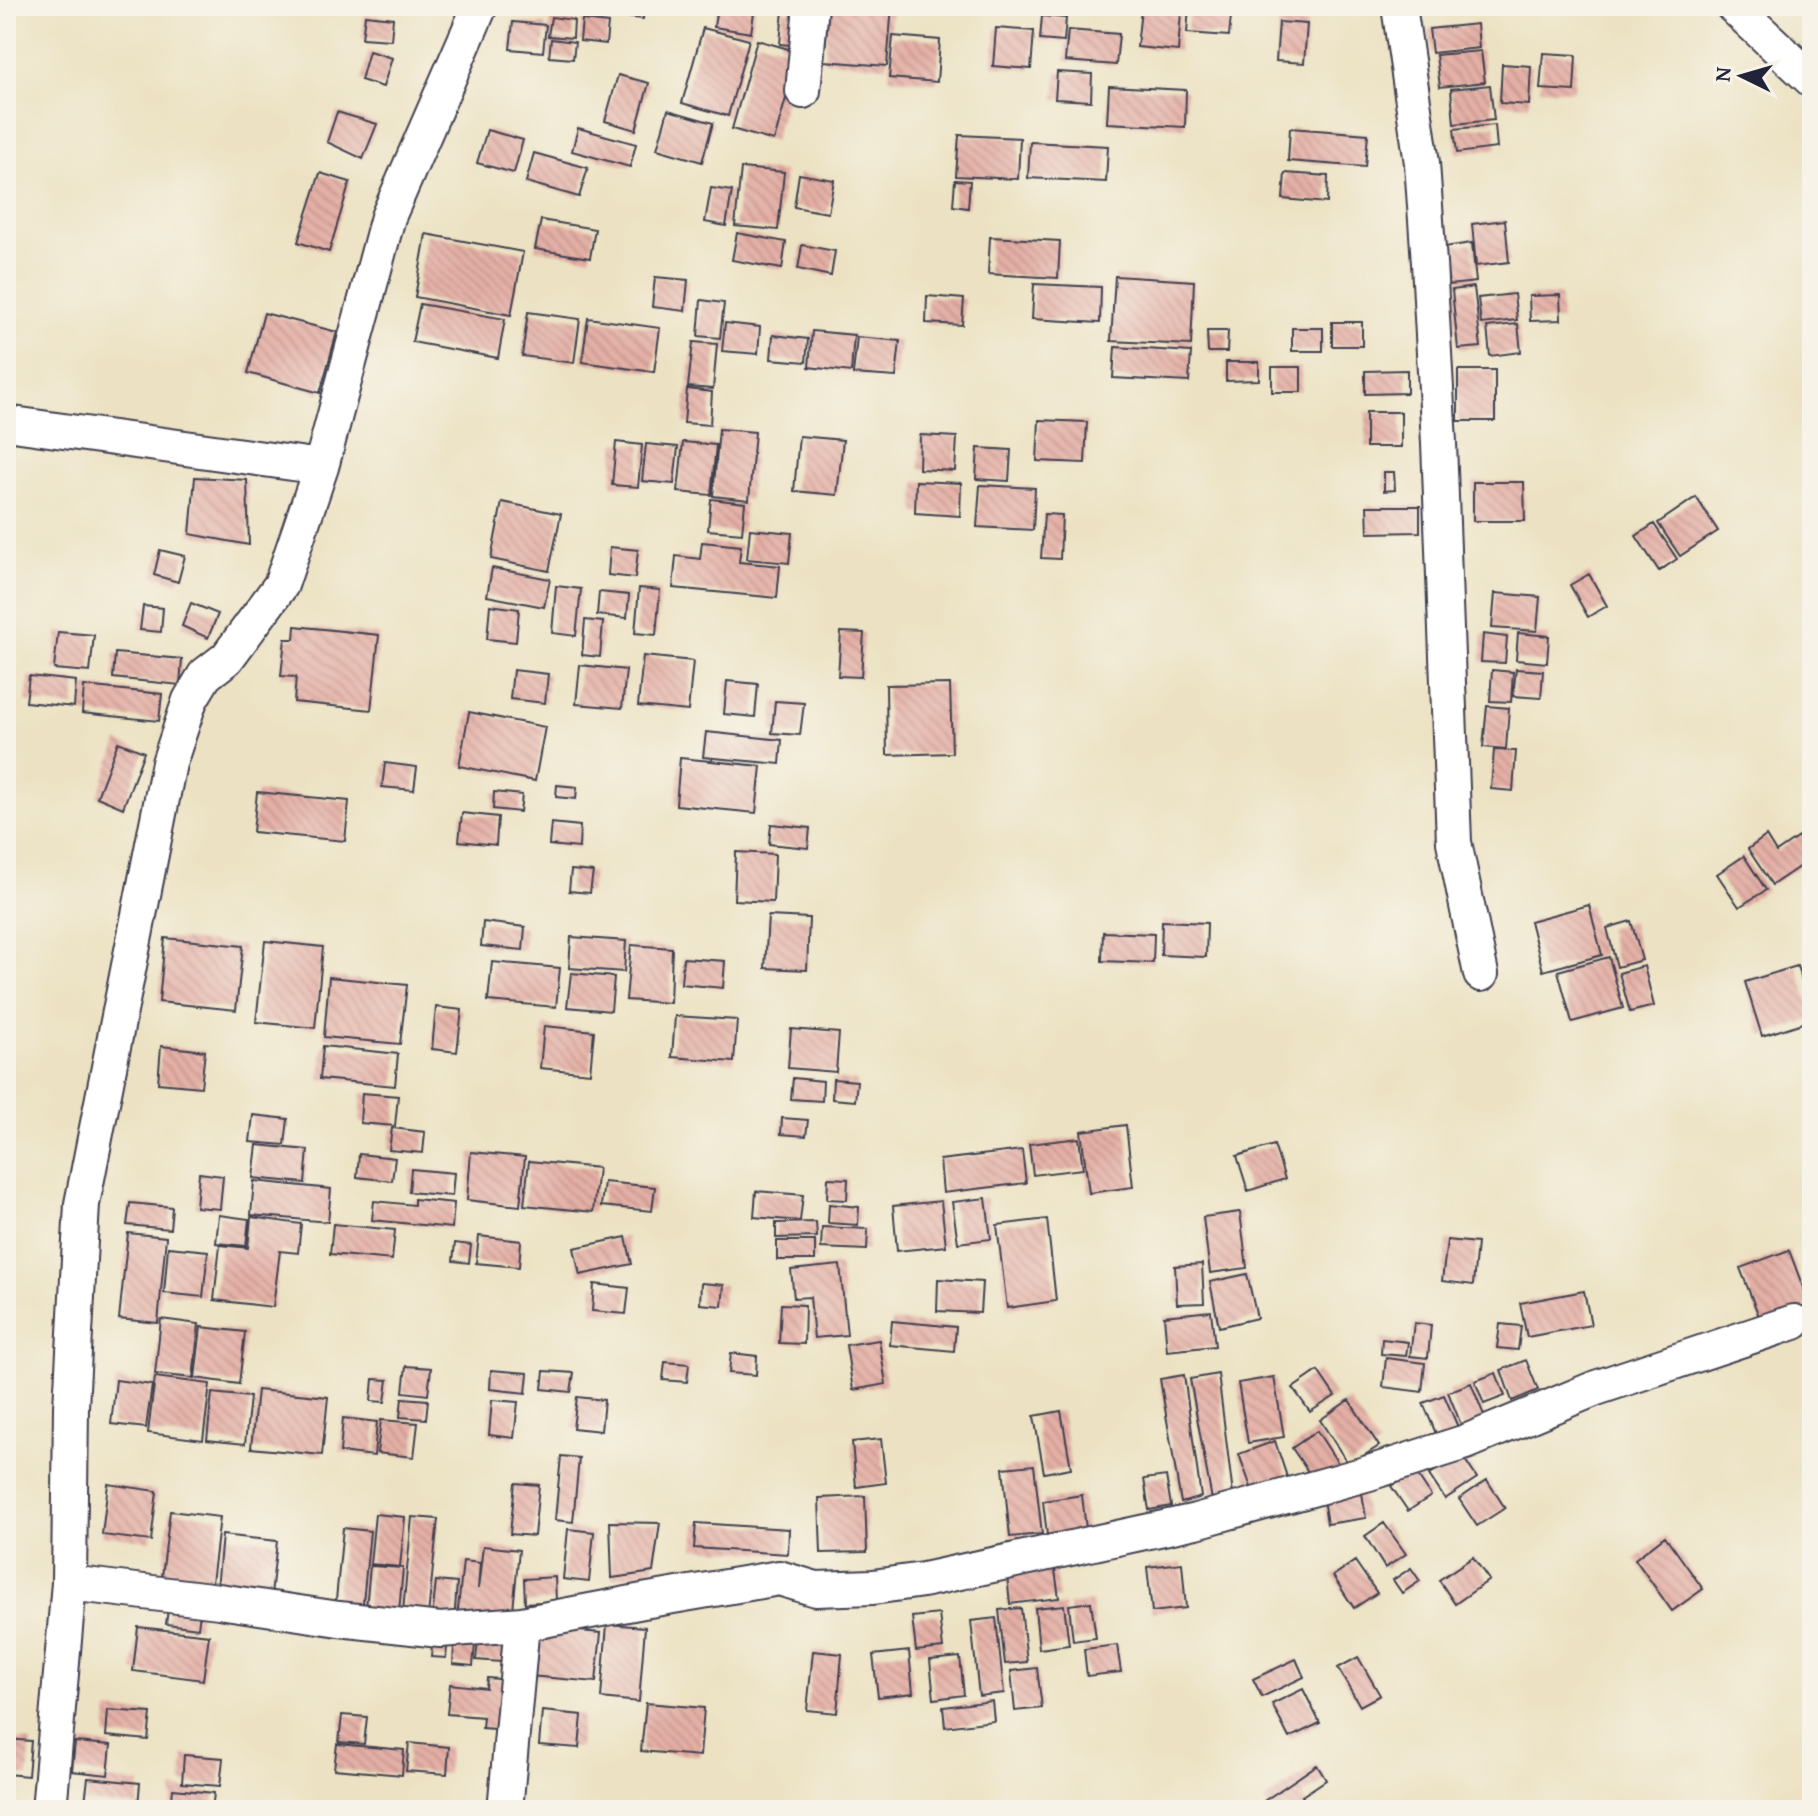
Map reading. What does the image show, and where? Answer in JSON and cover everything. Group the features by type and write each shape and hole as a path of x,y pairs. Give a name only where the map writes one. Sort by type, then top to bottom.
{"street":[{"path":"49,1810 69,1583 71,1407 82,1204 169,763 190,700 205,675 227,658 281,585 321,467 388,217 480,6"},
{"path":"803,91 811,6"},
{"path":"1399,6 1422,163 1428,249 1439,443 1454,842 1481,974"},
{"path":"1733,6 1812,80"},
{"path":"6,423 321,467"},
{"path":"69,1583 440,1630 522,1624 779,1578 816,1589 873,1587 923,1580 1196,1521 1369,1473 1466,1442 1596,1388 1794,1322"},
{"path":"505,1810 522,1624"}],"building":[{"path":"583,6 644,6 643,19 582,13"},
{"path":"717,6 755,6 751,33 714,27"},
{"path":"829,6 892,6 887,66 824,61"},
{"path":"1189,6 1232,6 1229,36 1187,33"},
{"path":"1436,6 1478,6 1478,9 1437,14"},
{"path":"1141,9 1181,12 1178,51 1137,47"},
{"path":"783,10 806,12 802,46 780,44"},
{"path":"365,15 393,18 391,40 362,38"},
{"path":"1042,16 1066,18 1064,42 1040,40"},
{"path":"551,17 574,20 573,38 548,36"},
{"path":"582,20 608,23 606,44 580,41"},
{"path":"513,22 546,25 543,52 510,49"},
{"path":"1279,22 1307,24 1304,63 1276,61"},
{"path":"1477,24 1479,48 1432,53 1429,29"},
{"path":"703,28 749,40 728,116 682,103"},
{"path":"996,28 1034,31 1031,69 993,66"},
{"path":"1068,30 1119,34 1116,65 1065,61"},
{"path":"893,36 940,40 937,82 889,78"},
{"path":"551,39 575,42 573,59 549,57"},
{"path":"757,40 799,52 774,141 732,129"},
{"path":"369,51 392,58 383,87 361,80"},
{"path":"1481,51 1485,82 1440,87 1436,55"},
{"path":"1543,53 1576,55 1574,91 1540,89"},
{"path":"1502,64 1531,66 1529,105 1500,103"},
{"path":"1057,72 1092,74 1091,101 1055,99"},
{"path":"618,75 649,83 636,130 605,121"},
{"path":"1490,85 1494,120 1454,124 1451,89"},
{"path":"1109,86 1186,90 1185,127 1107,123"},
{"path":"668,110 713,123 702,162 657,149"},
{"path":"337,112 377,124 363,159 327,142"},
{"path":"1495,125 1497,148 1457,153 1454,129"},
{"path":"578,128 636,144 630,167 572,151"},
{"path":"1290,128 1368,134 1365,167 1288,161"},
{"path":"487,130 523,140 514,173 477,163"},
{"path":"959,135 1020,138 1018,179 956,176"},
{"path":"1030,142 1108,146 1106,182 1028,178"},
{"path":"534,153 588,168 579,197 526,182"},
{"path":"741,168 784,172 778,230 735,226"},
{"path":"320,173 350,182 329,252 298,242"},
{"path":"1285,173 1328,176 1327,203 1283,199"},
{"path":"799,174 834,180 828,213 794,207"},
{"path":"955,180 970,181 968,208 953,206"},
{"path":"711,188 732,191 726,226 705,222"},
{"path":"541,220 595,229 590,258 535,249"},
{"path":"1505,220 1509,262 1476,266 1472,224"},
{"path":"737,233 786,242 782,269 732,260"},
{"path":"426,234 523,252 511,315 415,297"},
{"path":"990,237 1060,241 1058,278 988,274"},
{"path":"1472,243 1476,282 1449,285 1444,247"},
{"path":"802,245 835,251 831,276 798,269"},
{"path":"1115,276 1194,281 1191,345 1111,341"},
{"path":"655,277 688,280 685,311 652,307"},
{"path":"1034,284 1101,287 1100,323 1032,319"},
{"path":"1474,287 1481,347 1458,349 1452,290"},
{"path":"1514,294 1517,320 1481,324 1478,298"},
{"path":"1560,295 1561,320 1530,321 1529,296"},
{"path":"927,296 964,299 962,325 926,323"},
{"path":"701,300 724,303 720,338 698,336"},
{"path":"420,304 505,319 498,358 412,342"},
{"path":"528,312 580,319 574,363 522,356"},
{"path":"264,313 337,332 320,393 248,373"},
{"path":"588,318 660,328 654,372 582,362"},
{"path":"1332,322 1362,322 1362,346 1332,346"},
{"path":"725,323 760,327 758,354 722,351"},
{"path":"1518,324 1521,352 1490,356 1487,327"},
{"path":"1292,328 1323,328 1323,351 1292,351"},
{"path":"812,331 854,335 851,372 809,367"},
{"path":"1207,331 1228,331 1227,352 1208,352"},
{"path":"773,335 808,339 806,362 771,359"},
{"path":"857,337 900,341 896,377 853,374"},
{"path":"693,342 717,344 713,389 688,387"},
{"path":"1115,347 1191,352 1189,382 1113,378"},
{"path":"1226,362 1259,362 1259,380 1226,381"},
{"path":"1272,367 1301,367 1301,392 1272,392"},
{"path":"1407,370 1407,393 1365,394 1365,371"},
{"path":"1458,370 1495,370 1495,421 1458,421"},
{"path":"687,389 712,392 710,425 684,423"},
{"path":"1366,412 1401,412 1401,447 1366,447"},
{"path":"1039,420 1087,422 1085,463 1037,461"},
{"path":"719,429 755,432 749,500 713,496"},
{"path":"920,435 957,437 955,471 919,469"},
{"path":"799,436 843,440 837,495 794,491"},
{"path":"616,442 642,445 638,487 612,485"},
{"path":"683,442 716,445 711,495 678,492"},
{"path":"646,444 678,447 674,484 642,481"},
{"path":"978,448 1011,450 1009,481 976,479"},
{"path":"1384,472 1394,472 1395,490 1384,491"},
{"path":"195,477 247,480 249,545 190,534"},
{"path":"916,481 961,483 960,516 915,513"},
{"path":"1473,482 1524,482 1525,521 1473,521"},
{"path":"980,485 1035,488 1033,530 977,527"},
{"path":"1696,497 1718,531 1680,556 1658,523"},
{"path":"711,499 745,503 742,533 708,530"},
{"path":"502,502 561,514 549,571 491,559"},
{"path":"1367,506 1420,506 1420,532 1368,533"},
{"path":"1044,514 1062,515 1060,559 1041,558"},
{"path":"1654,524 1677,559 1659,571 1636,536"},
{"path":"750,529 792,533 789,563 747,559"},
{"path":"702,542 741,546 739,562 780,566 777,598 673,588 676,556 700,559"},
{"path":"610,547 638,550 635,578 608,575"},
{"path":"160,550 185,556 178,582 154,575"},
{"path":"492,568 550,579 544,607 487,596"},
{"path":"1589,574 1607,606 1588,617 1570,585"},
{"path":"556,586 581,589 576,636 552,633"},
{"path":"639,588 660,590 656,635 635,633"},
{"path":"599,592 629,595 627,618 597,615"},
{"path":"1495,593 1540,597 1537,631 1492,628"},
{"path":"191,603 218,614 208,638 182,626"},
{"path":"490,605 519,609 516,642 487,639"},
{"path":"143,606 163,608 161,632 140,630"},
{"path":"585,620 603,622 600,657 582,655"},
{"path":"295,626 379,635 371,710 294,702 296,677 281,676 285,639 294,639"},
{"path":"58,632 94,635 90,672 54,669"},
{"path":"841,632 864,633 861,677 838,676"},
{"path":"1518,633 1549,636 1547,663 1516,660"},
{"path":"1483,634 1507,637 1505,663 1481,662"},
{"path":"115,653 182,659 180,685 113,678"},
{"path":"643,656 693,661 688,711 638,706"},
{"path":"580,665 626,670 622,708 576,704"},
{"path":"1516,669 1543,671 1541,698 1513,696"},
{"path":"513,670 548,674 545,703 510,699"},
{"path":"1492,670 1513,672 1511,702 1490,701"},
{"path":"29,676 76,681 74,707 26,702"},
{"path":"727,681 758,684 755,717 724,714"},
{"path":"950,684 952,753 887,755 886,685"},
{"path":"84,686 162,694 159,721 82,713"},
{"path":"775,701 804,703 800,735 772,733"},
{"path":"1487,706 1509,708 1506,749 1483,747"},
{"path":"469,712 545,727 535,781 459,766"},
{"path":"706,732 782,740 780,764 703,757"},
{"path":"118,742 144,752 123,808 97,797"},
{"path":"1494,750 1516,751 1513,791 1491,789"},
{"path":"680,758 761,766 756,813 676,805"},
{"path":"385,763 417,767 414,790 382,787"},
{"path":"557,785 577,787 576,799 556,797"},
{"path":"257,792 349,801 345,841 253,832"},
{"path":"494,792 522,795 520,812 493,809"},
{"path":"462,813 498,817 496,845 459,841"},
{"path":"551,823 580,826 579,848 549,845"},
{"path":"771,824 810,828 808,848 769,844"},
{"path":"1807,831 1812,838 1812,858 1772,885 1748,849 1766,836 1776,852"},
{"path":"736,852 775,854 773,902 734,900"},
{"path":"1744,856 1766,890 1739,907 1717,874"},
{"path":"571,870 593,872 590,893 569,891"},
{"path":"1589,905 1602,955 1543,971 1530,921"},
{"path":"768,916 809,918 807,970 765,968"},
{"path":"1162,921 1207,923 1206,957 1161,955"},
{"path":"1631,921 1642,960 1617,967 1607,928"},
{"path":"483,922 525,927 523,950 481,946"},
{"path":"1103,932 1154,934 1153,963 1102,961"},
{"path":"571,937 626,941 624,972 569,968"},
{"path":"165,938 243,946 236,1010 159,1002"},
{"path":"265,941 323,947 315,1028 256,1022"},
{"path":"631,945 672,948 670,1003 626,1000"},
{"path":"1609,957 1623,1008 1572,1022 1558,971"},
{"path":"683,958 725,961 723,988 681,984"},
{"path":"492,962 560,968 556,1007 488,1001"},
{"path":"1644,966 1654,1006 1630,1012 1619,973"},
{"path":"1797,966 1812,1020 1762,1036 1745,982"},
{"path":"571,973 614,977 611,1011 567,1007"},
{"path":"329,977 407,985 400,1044 324,1037"},
{"path":"436,1007 462,1010 457,1052 432,1049"},
{"path":"675,1016 737,1020 734,1062 672,1057"},
{"path":"544,1026 594,1031 590,1073 540,1068"},
{"path":"791,1029 839,1033 836,1072 788,1068"},
{"path":"161,1046 205,1051 201,1087 158,1083"},
{"path":"323,1046 398,1054 395,1086 320,1079"},
{"path":"793,1078 823,1081 822,1101 791,1099"},
{"path":"833,1079 857,1081 855,1101 832,1099"},
{"path":"362,1093 398,1096 395,1126 360,1123"},
{"path":"253,1115 288,1119 285,1145 250,1142"},
{"path":"782,1118 808,1120 806,1136 781,1134"},
{"path":"1126,1125 1133,1187 1089,1193 1081,1131"},
{"path":"392,1128 425,1132 423,1153 389,1150"},
{"path":"1079,1138 1083,1169 1033,1175 1029,1144"},
{"path":"257,1145 308,1150 305,1183 253,1178"},
{"path":"1274,1145 1285,1179 1248,1191 1237,1156"},
{"path":"1022,1150 1026,1183 943,1193 940,1160"},
{"path":"471,1152 525,1157 520,1206 467,1200"},
{"path":"359,1154 395,1158 392,1181 357,1177"},
{"path":"529,1161 598,1168 593,1212 524,1205"},
{"path":"411,1169 454,1173 452,1196 409,1192"},
{"path":"199,1173 223,1176 220,1209 196,1207"},
{"path":"828,1178 848,1179 847,1200 827,1199"},
{"path":"254,1181 331,1189 328,1222 251,1215"},
{"path":"604,1182 655,1187 652,1211 601,1206"},
{"path":"756,1191 803,1195 800,1221 754,1217"},
{"path":"986,1198 991,1239 958,1243 952,1202"},
{"path":"414,1199 454,1203 452,1228 372,1220 374,1201 414,1205"},
{"path":"941,1201 946,1246 897,1251 893,1206"},
{"path":"130,1203 172,1207 170,1229 127,1225"},
{"path":"829,1204 859,1207 858,1225 828,1223"},
{"path":"1240,1212 1247,1268 1210,1273 1203,1217"},
{"path":"219,1215 249,1219 246,1246 216,1243"},
{"path":"251,1217 301,1224 298,1253 280,1251 273,1307 214,1300 220,1245 248,1248"},
{"path":"1047,1219 1056,1301 1007,1308 997,1225"},
{"path":"816,1222 817,1237 776,1238 776,1223"},
{"path":"333,1224 395,1230 392,1260 330,1254"},
{"path":"822,1227 868,1229 867,1250 821,1248"},
{"path":"128,1233 166,1237 158,1323 119,1319"},
{"path":"479,1236 521,1241 519,1267 476,1263"},
{"path":"626,1237 632,1264 580,1275 574,1248"},
{"path":"1447,1240 1477,1243 1473,1285 1442,1281"},
{"path":"777,1241 815,1241 815,1260 777,1260"},
{"path":"455,1243 471,1245 469,1263 453,1261"},
{"path":"168,1247 208,1251 203,1297 164,1293"},
{"path":"1789,1250 1810,1306 1762,1324 1740,1268"},
{"path":"1202,1264 1204,1303 1177,1304 1175,1266"},
{"path":"840,1265 847,1335 814,1338 810,1297 794,1298 791,1270"},
{"path":"1247,1274 1257,1318 1219,1327 1210,1282"},
{"path":"938,1279 982,1282 980,1313 937,1311"},
{"path":"701,1283 724,1285 722,1306 700,1304"},
{"path":"594,1284 629,1288 626,1314 592,1311"},
{"path":"1584,1291 1591,1325 1527,1337 1520,1303"},
{"path":"781,1304 805,1305 804,1344 779,1343"},
{"path":"1211,1311 1215,1346 1167,1351 1164,1316"},
{"path":"161,1319 199,1324 193,1378 155,1374"},
{"path":"892,1321 956,1327 954,1351 890,1345"},
{"path":"1414,1323 1431,1325 1428,1358 1410,1356"},
{"path":"1500,1324 1521,1326 1518,1350 1497,1348"},
{"path":"201,1327 245,1332 239,1384 195,1378"},
{"path":"1382,1339 1408,1342 1406,1356 1381,1354"},
{"path":"879,1340 886,1384 853,1390 846,1345"},
{"path":"731,1353 757,1356 756,1375 729,1373"},
{"path":"1386,1358 1425,1363 1422,1392 1383,1387"},
{"path":"1526,1360 1538,1390 1512,1401 1501,1370"},
{"path":"665,1362 689,1364 687,1382 663,1380"},
{"path":"406,1366 431,1368 428,1395 403,1392"},
{"path":"491,1370 528,1373 526,1393 490,1389"},
{"path":"544,1371 574,1373 571,1392 542,1389"},
{"path":"1318,1371 1335,1396 1310,1412 1293,1388"},
{"path":"1496,1373 1505,1396 1484,1404 1475,1381"},
{"path":"1218,1374 1233,1495 1212,1500 1190,1379"},
{"path":"1184,1375 1201,1497 1181,1503 1160,1379"},
{"path":"155,1377 210,1384 203,1440 148,1433"},
{"path":"1274,1377 1284,1437 1248,1443 1238,1383"},
{"path":"373,1379 388,1380 385,1402 371,1401"},
{"path":"116,1380 152,1385 146,1428 111,1424"},
{"path":"1471,1383 1487,1423 1464,1432 1448,1392"},
{"path":"257,1390 328,1397 322,1455 251,1448"},
{"path":"212,1393 250,1397 245,1444 207,1440"},
{"path":"1444,1395 1461,1434 1440,1443 1423,1403"},
{"path":"577,1397 604,1400 601,1431 573,1428"},
{"path":"402,1398 428,1400 426,1419 400,1417"},
{"path":"492,1400 518,1402 514,1438 489,1435"},
{"path":"1349,1400 1379,1446 1349,1465 1320,1420"},
{"path":"1061,1411 1071,1468 1044,1473 1034,1416"},
{"path":"343,1418 377,1422 374,1456 340,1452"},
{"path":"381,1420 418,1423 414,1457 377,1453"},
{"path":"1317,1431 1341,1468 1317,1485 1292,1448"},
{"path":"881,1439 886,1483 856,1487 852,1442"},
{"path":"1275,1441 1288,1480 1253,1493 1239,1454"},
{"path":"1461,1454 1477,1478 1445,1499 1429,1475"},
{"path":"561,1456 579,1458 573,1522 555,1520"},
{"path":"1034,1465 1042,1534 1010,1537 1003,1468"},
{"path":"1414,1470 1431,1496 1408,1511 1391,1486"},
{"path":"1166,1476 1171,1506 1149,1510 1144,1479"},
{"path":"1487,1480 1505,1508 1477,1526 1459,1499"},
{"path":"515,1483 539,1485 534,1536 510,1534"},
{"path":"108,1484 157,1491 151,1541 102,1535"},
{"path":"1362,1493 1366,1518 1327,1524 1323,1499"},
{"path":"1082,1495 1086,1529 1047,1535 1043,1501"},
{"path":"865,1496 867,1552 821,1553 819,1498"},
{"path":"170,1511 220,1517 211,1591 161,1585"},
{"path":"375,1514 405,1517 400,1567 370,1564"},
{"path":"412,1517 438,1519 427,1625 402,1622"},
{"path":"610,1522 660,1523 653,1572 612,1578"},
{"path":"696,1523 789,1529 788,1554 694,1548"},
{"path":"1384,1523 1406,1554 1385,1568 1365,1536"},
{"path":"343,1528 370,1531 362,1613 335,1610"},
{"path":"568,1529 594,1532 589,1582 563,1579"},
{"path":"222,1535 277,1541 271,1595 217,1589"},
{"path":"1665,1536 1703,1589 1672,1611 1635,1559"},
{"path":"483,1546 519,1550 512,1620 457,1619 463,1561 480,1563 478,1589"},
{"path":"1473,1557 1489,1580 1455,1604 1439,1580"},
{"path":"1355,1561 1377,1593 1354,1608 1333,1576"},
{"path":"1182,1563 1186,1608 1152,1612 1147,1567"},
{"path":"370,1566 403,1568 398,1623 365,1619"},
{"path":"1411,1568 1420,1581 1402,1593 1393,1580"},
{"path":"1055,1570 1059,1598 1010,1604 1007,1575"},
{"path":"555,1577 556,1601 525,1603 524,1579"},
{"path":"436,1581 457,1583 454,1623 432,1620"},
{"path":"169,1602 201,1605 198,1628 166,1624"},
{"path":"1091,1602 1096,1638 1073,1641 1069,1605"},
{"path":"1064,1605 1069,1645 1039,1649 1035,1608"},
{"path":"1021,1608 1027,1662 1005,1664 999,1610"},
{"path":"939,1614 943,1648 916,1651 912,1617"},
{"path":"996,1618 1004,1693 979,1696 971,1621"},
{"path":"607,1624 645,1627 639,1702 601,1698"},
{"path":"138,1627 209,1635 203,1680 133,1671"},
{"path":"534,1627 601,1633 596,1682 530,1676"},
{"path":"455,1631 476,1633 473,1666 453,1664"},
{"path":"479,1632 516,1635 514,1663 476,1660"},
{"path":"433,1636 448,1637 446,1658 431,1657"},
{"path":"1117,1645 1121,1672 1087,1676 1084,1649"},
{"path":"813,1651 842,1654 837,1713 807,1710"},
{"path":"909,1651 913,1693 878,1697 873,1655"},
{"path":"960,1657 964,1695 934,1699 930,1660"},
{"path":"1358,1657 1380,1695 1360,1706 1338,1668"},
{"path":"1296,1659 1304,1677 1262,1697 1253,1679"},
{"path":"1037,1668 1042,1708 1015,1711 1011,1671"},
{"path":"487,1678 511,1680 507,1730 482,1728 483,1717 447,1714 450,1684 486,1688"},
{"path":"1303,1689 1320,1723 1289,1738 1272,1704"},
{"path":"992,1701 994,1721 945,1727 943,1707"},
{"path":"646,1703 704,1708 700,1756 641,1751"},
{"path":"108,1710 151,1713 148,1740 106,1736"},
{"path":"542,1711 582,1715 579,1748 539,1745"},
{"path":"342,1715 367,1717 364,1744 339,1742"},
{"path":"6,1739 31,1741 28,1776 6,1774"},
{"path":"75,1742 111,1745 108,1775 72,1771"},
{"path":"409,1743 449,1747 447,1774 406,1771"},
{"path":"337,1744 404,1750 402,1775 334,1769"},
{"path":"184,1755 223,1758 220,1786 182,1783"},
{"path":"1317,1765 1326,1780 1302,1796 1311,1810 1270,1810 1264,1801"},
{"path":"88,1778 140,1783 138,1806 85,1802"},
{"path":"173,1789 214,1793 212,1810 171,1810"}]}
